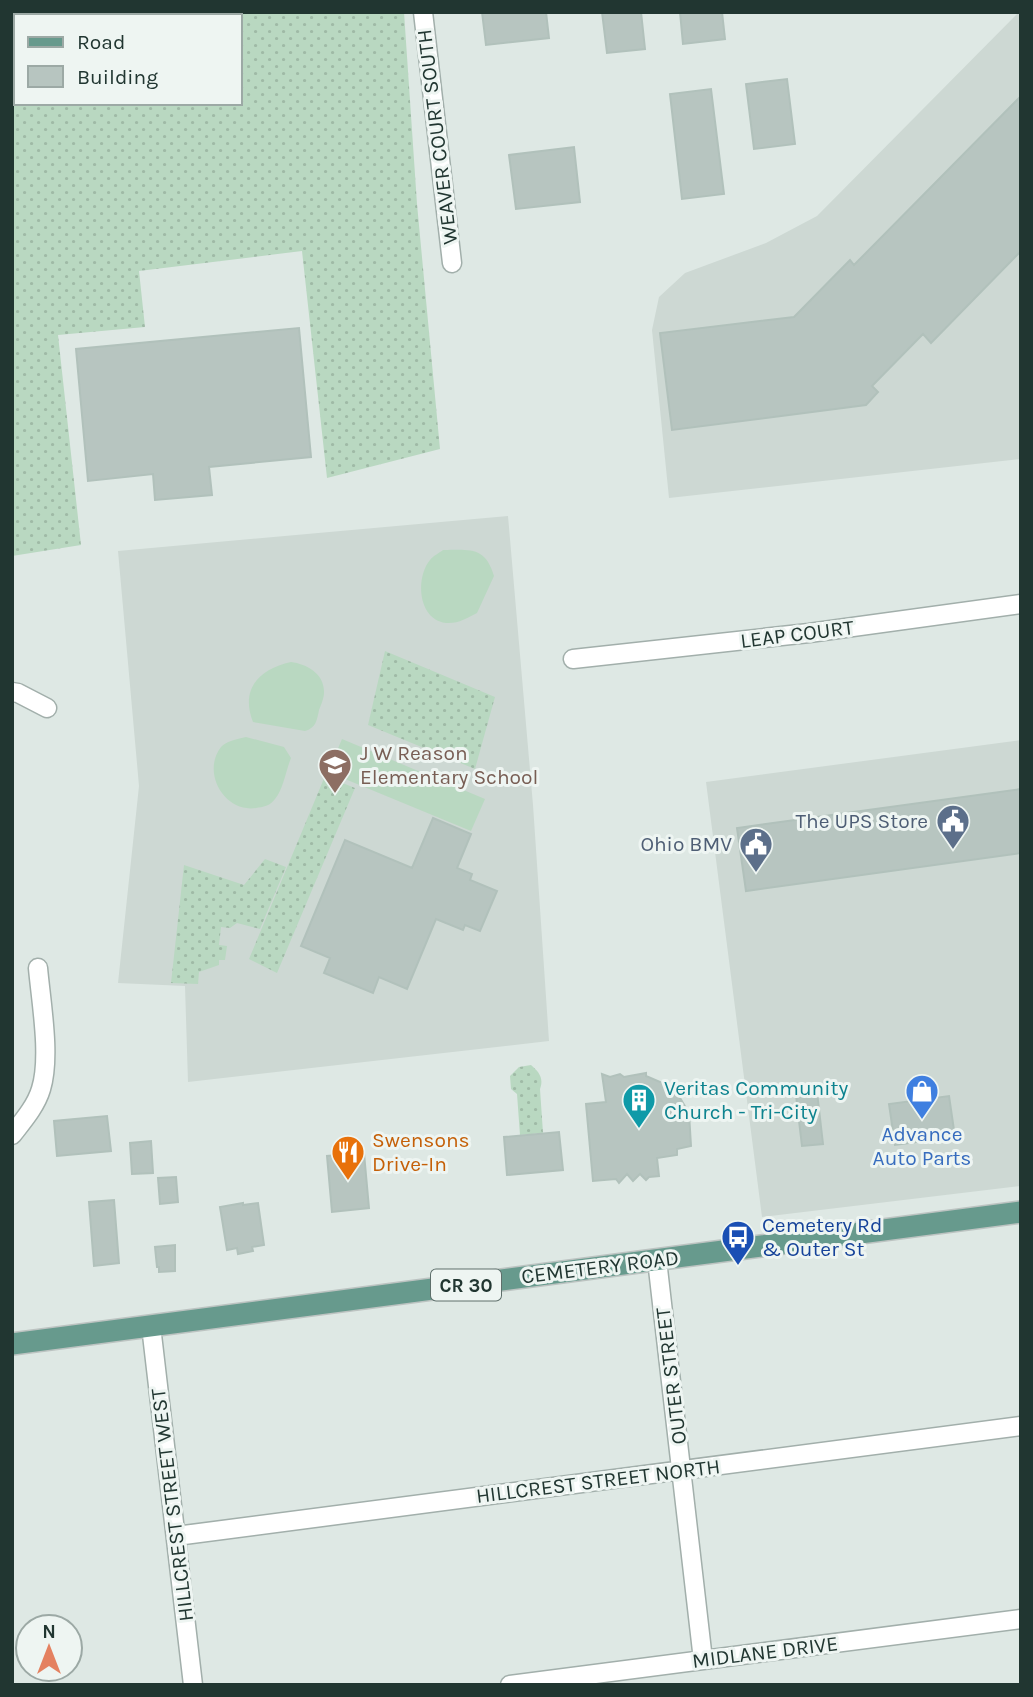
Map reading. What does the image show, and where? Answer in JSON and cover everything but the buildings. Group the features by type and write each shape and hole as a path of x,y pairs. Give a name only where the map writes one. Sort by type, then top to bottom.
{"main road":[{"name":"CEMETERY ROAD","path":"12,1344 1021,1212"}],"street":[{"name":"WEAVER COURT SOUTH","path":"423,12 452,262"},
{"name":"LEAP COURT","path":"573,659 808,633 1021,604"},
{"path":"12,692 47,708"},
{"path":"12,1135 30,1112 41,1090 46,1064 38,968"},
{"name":"OUTER STREET","path":"657,1259 703,1660"},
{"name":"HILLCREST STREET WEST","path":"151,1326 192,1685"},
{"name":"HILLCREST STREET NORTH","path":"176,1536 1021,1426"},
{"name":"MIDLANE DRIVE","path":"510,1685 1021,1619"}],"shaded area":[{"path":"1019,12 1021,459 669,498 652,330 659,297 685,273 766,243 817,216"},
{"name":"J W Reason Elementary School","path":"508,516 533,805 549,1041 188,1082 185,986 118,983 139,786 118,551"},
{"path":"1021,740 1021,1186 762,1217 706,782"}],"green space":[{"path":"12,12 404,12 417,204 440,449 327,478 302,251 139,271 145,327 58,335 81,545 12,556"},
{"path":"443,550 469,550 481,555 486,559 494,576 477,613 454,623 437,620 430,614 422,597 425,568 431,559"},
{"path":"385,651 495,697 475,769 368,725"},
{"path":"291,662 314,671 324,686 324,695 312,728 305,731 253,722 249,700 255,682 270,670"},
{"path":"246,737 284,747 291,758 278,795 264,807 245,808 235,804 226,798 215,779 215,757 221,747"},
{"path":"342,739 485,799 471,831 328,772"},
{"path":"325,776 355,788 277,973 249,959"},
{"path":"265,859 286,867 260,929 237,923 230,928 221,927 219,945 227,946 225,960 219,960 219,965 199,972 198,984 171,983 184,865 244,885"},
{"path":"531,1065 541,1078 543,1133 520,1135 517,1094 511,1089 510,1076 519,1067"}],"place":[{"name":"J W Reason Elementary School","path":"335,795"},
{"name":"The UPS Store","path":"953,851"},
{"name":"Ohio BMV","path":"756,874"},
{"name":"Advance Auto Parts","path":"922,1121"},
{"name":"Veritas Community Church - Tri-City","path":"639,1130"},
{"name":"Swensons Drive-In","path":"348,1182"},
{"name":"Cemetery Rd & Outer St","path":"738,1267"}]}
